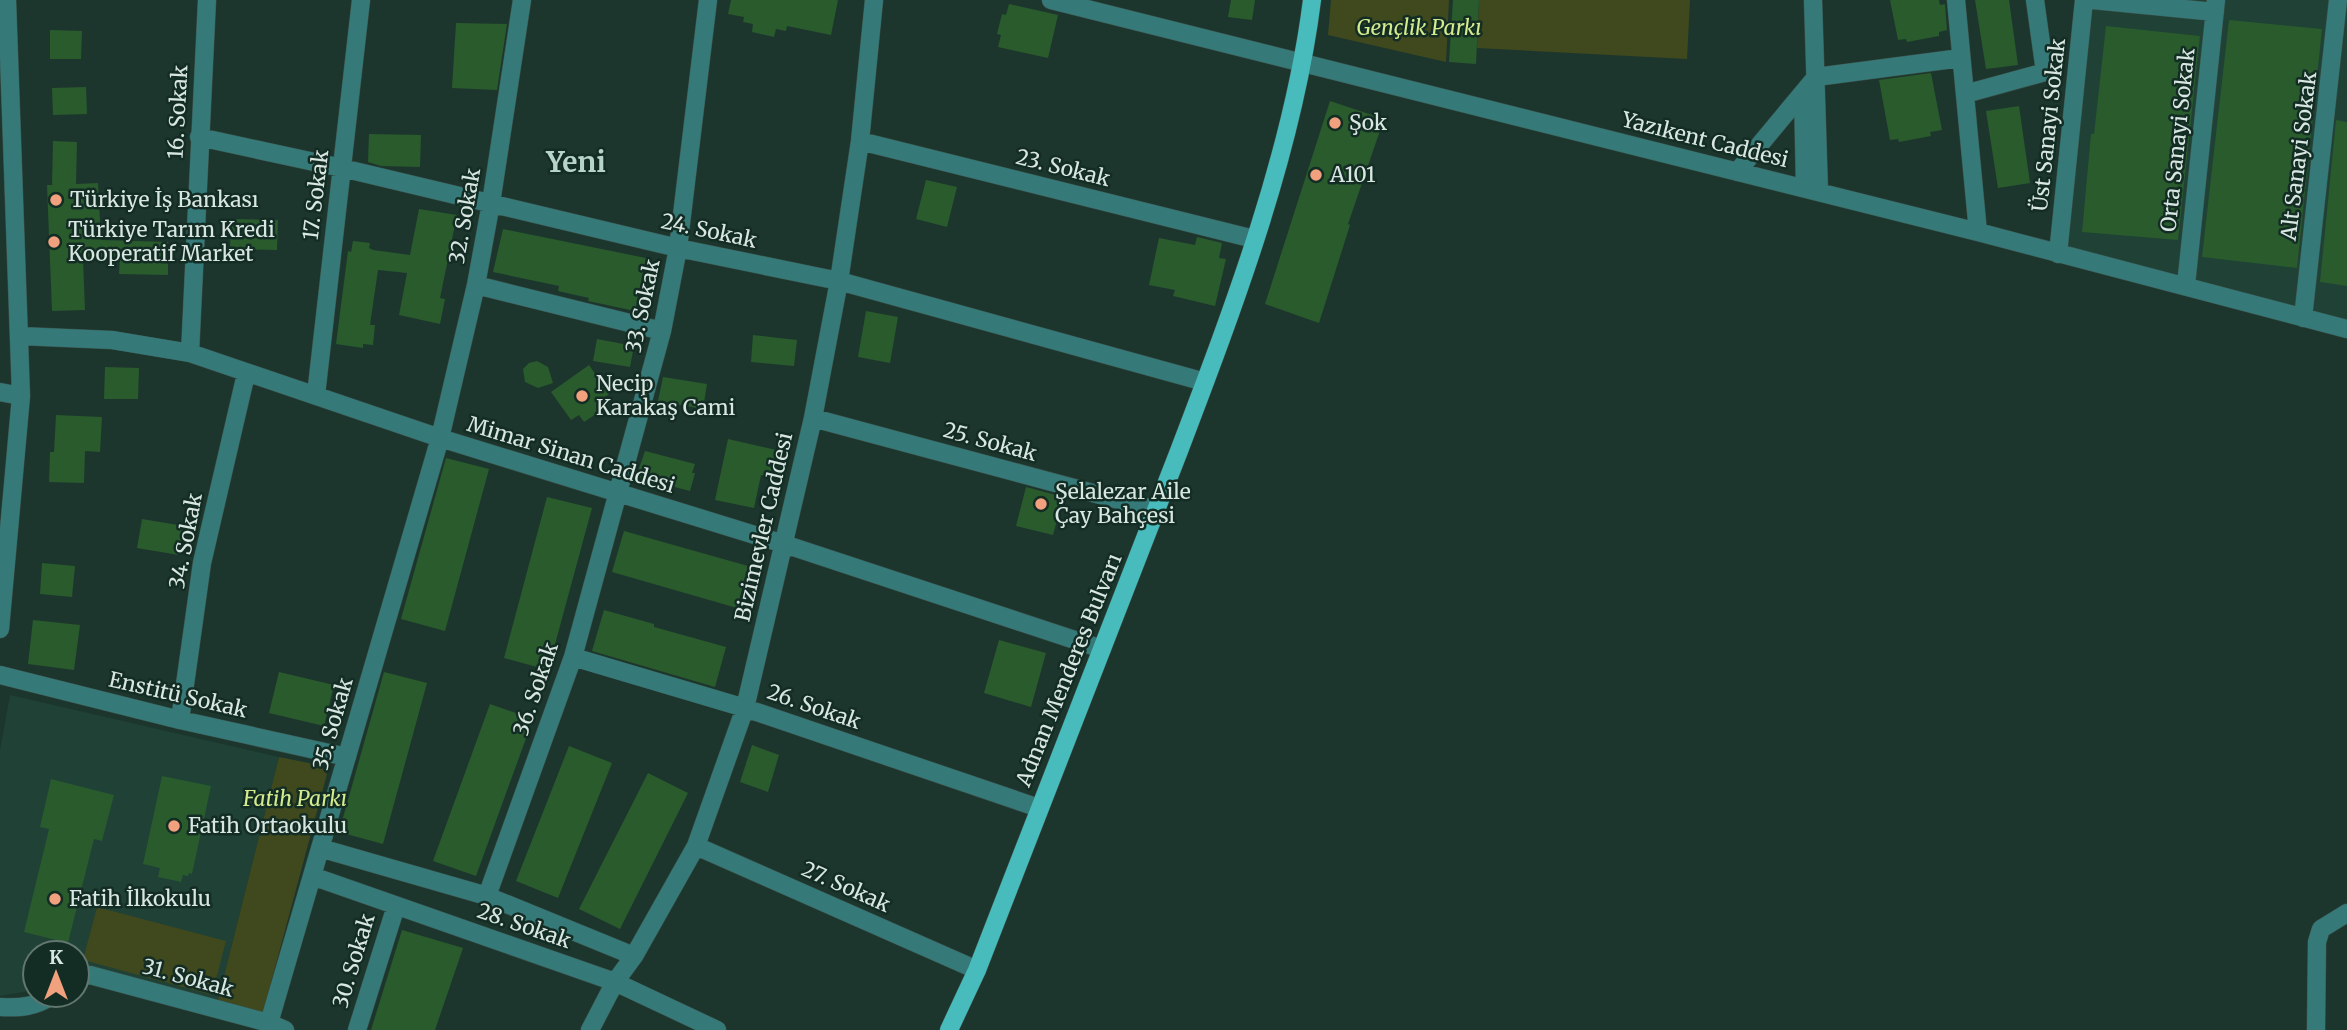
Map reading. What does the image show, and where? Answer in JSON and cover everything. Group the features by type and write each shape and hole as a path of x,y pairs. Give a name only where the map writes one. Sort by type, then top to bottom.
{"main road":[{"name":"Adnan Menderes Bulvarı","path":"949,1030 976,970 1205,382 1254,239 1298,89 1312,0"}],"street":[{"path":"0,629 21,396 6,0"},
{"name":"16. Sokak","path":"190,353 207,0"},
{"name":"17. Sokak","path":"316,395 361,0"},
{"name":"32. Sokak","path":"440,438 476,285 522,0"},
{"name":"33. Sokak","path":"618,494 662,331 678,248 708,0"},
{"name":"Bizimevler Caddesi","path":"590,1030 615,982 634,956 696,846 745,708 813,418 839,281 860,141 874,0"},
{"name":"Yazıkent Caddesi","path":"1051,0 1978,232 2186,285 2347,330"},
{"path":"1812,190 1816,77 1813,0"},
{"path":"1956,0 1978,232"},
{"path":"1965,94 2045,72 2035,0"},
{"name":"Üst Sanayi Sokak","path":"2058,254 2084,0"},
{"path":"2092,0 2216,6"},
{"name":"Alt Sanayi Sokak","path":"2303,318 2339,77 2337,0"},
{"name":"Orta Sanayi Sokak","path":"2186,285 2216,6"},
{"path":"1737,172 1816,77 1961,58"},
{"path":"1803,94 1812,190"},
{"name":"24. Sokak","path":"199,137 678,248 839,281 1205,382"},
{"name":"23. Sokak","path":"860,141 1254,239"},
{"path":"476,285 662,331"},
{"name":"Mimar Sinan Caddesi","path":"20,336 112,340 190,353 440,438 784,544 1102,649"},
{"name":"34. Sokak","path":"180,720 202,563 246,374"},
{"path":"0,392 21,396"},
{"name":"25. Sokak","path":"813,418 1156,510"},
{"name":"35. Sokak","path":"277,1027 312,876 440,438"},
{"name":"36. Sokak","path":"487,897 573,657 618,494"},
{"name":"26. Sokak","path":"573,657 745,708 1039,808"},
{"name":"Enstitü Sokak","path":"0,675 180,720 347,757"},
{"name":"27. Sokak","path":"696,846 976,970"},
{"name":"28. Sokak","path":"320,848 487,897 634,956"},
{"name":"28. Sokak","path":"312,876 615,982 717,1030"},
{"name":"30. Sokak","path":"357,1030 396,906"},
{"path":"2316,1030 2317,942 2321,929 2347,913"},
{"name":"31. Sokak","path":"91,975 277,1027"},
{"path":"0,1007 21,1008"}],"shaded area":[{"path":"2084,0 2347,0 2347,329 2058,254"},
{"path":"10,695 279,757 217,1004 91,972 91,939 21,939 21,992 0,996 0,750"}],"green space":[{"name":"Gençlik Parkı","path":"1331,0 1449,0 1446,62 1328,35"},
{"path":"1479,0 1690,0 1687,59 1477,48"},
{"name":"Fatih Parkı","path":"279,757 319,765 327,774 262,1016 217,1004"},
{"path":"97,907 226,941 212,995 91,962 91,939 89,939"}],"building":[{"path":"731,0 838,0 831,35 787,26 786,31 776,29 774,37 752,32 753,24 743,22 744,17 728,14"},
{"path":"1231,0 1255,0 1252,20 1228,17"},
{"path":"1453,0 1479,0 1476,64 1449,62"},
{"path":"1890,0 1939,0 1940,5 1945,4 1947,30 1939,32 1939,36 1907,42 1906,39 1898,40"},
{"path":"1975,0 2009,0 2018,65 1986,69"},
{"path":"1009,4 1058,15 1048,58 998,47 1001,35 997,34 1002,14 1006,15"},
{"path":"2229,20 2322,29 2297,268 2202,257"},
{"path":"456,23 507,24 497,90 452,88"},
{"path":"2106,26 2200,36 2178,240 2082,232 2091,134 2094,134"},
{"path":"50,30 82,31 81,59 50,59"},
{"path":"1931,73 1942,130 1930,132 1931,136 1899,142 1898,139 1890,140 1879,80"},
{"path":"86,87 87,114 53,115 52,88"},
{"path":"1330,101 1384,119 1348,224 1350,225 1319,323 1265,304"},
{"path":"2019,106 2030,183 1998,188 1986,111"},
{"path":"2336,120 2347,122 2347,286 2320,282"},
{"path":"369,134 421,135 420,167 381,166 368,162"},
{"path":"53,141 77,142 76,184 98,183 101,240 168,242 168,275 119,274 120,258 83,260 85,310 52,311 47,185 52,185"},
{"path":"926,180 957,187 947,227 916,219"},
{"path":"419,209 457,215 440,298 445,299 440,324 399,315 407,273 378,270 370,325 375,325 373,345 363,344 363,348 336,344 348,251 351,252 353,241 370,243 369,248 373,250 410,255"},
{"path":"231,219 278,220 277,250 230,249"},
{"path":"503,229 646,258 635,311 588,301 589,298 558,291 559,286 493,272"},
{"path":"1197,237 1222,243 1219,258 1226,259 1215,306 1173,296 1175,290 1149,285 1159,238 1195,245"},
{"path":"866,311 898,317 890,363 858,357"},
{"path":"753,335 797,340 794,366 751,362"},
{"path":"597,339 634,346 630,367 593,361"},
{"path":"537,361 548,367 553,383 538,388 525,382 523,369 529,363"},
{"name":"Necip Karakaş Cami","path":"589,365 609,394 603,399 608,406 584,422 579,415 571,420 551,392"},
{"path":"105,367 139,368 138,399 104,399"},
{"path":"663,377 707,384 703,409 658,401"},
{"path":"56,415 102,417 100,452 85,451 84,483 49,482 50,452 54,452"},
{"path":"728,439 781,451 775,478 761,475 754,508 715,500"},
{"path":"645,451 695,464 690,491 636,477"},
{"path":"446,458 489,469 445,631 401,619"},
{"path":"1026,487 1063,497 1053,535 1016,526"},
{"path":"547,497 592,508 548,670 504,658"},
{"path":"142,519 184,526 179,555 137,548"},
{"path":"624,531 748,566 737,608 612,572"},
{"path":"42,563 75,566 72,597 40,594"},
{"path":"604,610 726,647 715,687 592,651"},
{"path":"33,620 80,625 74,670 28,664"},
{"path":"999,640 1046,653 1031,707 984,693"},
{"path":"279,672 334,685 324,726 269,713"},
{"path":"384,672 427,683 383,844 339,832"},
{"path":"490,704 533,719 476,876 433,861"},
{"path":"752,745 779,755 768,792 740,782"},
{"path":"569,746 612,763 558,898 516,881"},
{"path":"648,773 688,793 620,929 579,909"},
{"path":"162,776 211,786 192,874 183,875 181,882 158,877 160,868 143,864"},
{"path":"51,779 114,795 102,841 94,839 69,939 52,939 24,932 49,829 40,827"},
{"path":"402,930 463,948 435,1030 371,1030"}],"place":[{"name":"Şok","path":"1335,123"},
{"name":"A101","path":"1316,175"},
{"name":"Türkiye İş Bankası","path":"56,200"},
{"name":"Türkiye Tarım Kredi Kooperatif Market","path":"54,242"},
{"name":"Necip Karakaş Cami","path":"582,396"},
{"name":"Şelalezar Aile Çay Bahçesi","path":"1041,504"},
{"name":"Fatih Ortaokulu","path":"174,826"},
{"name":"Fatih İlkokulu","path":"55,899"}],"district":[{"name":"Yeni","path":"576,162"}]}
